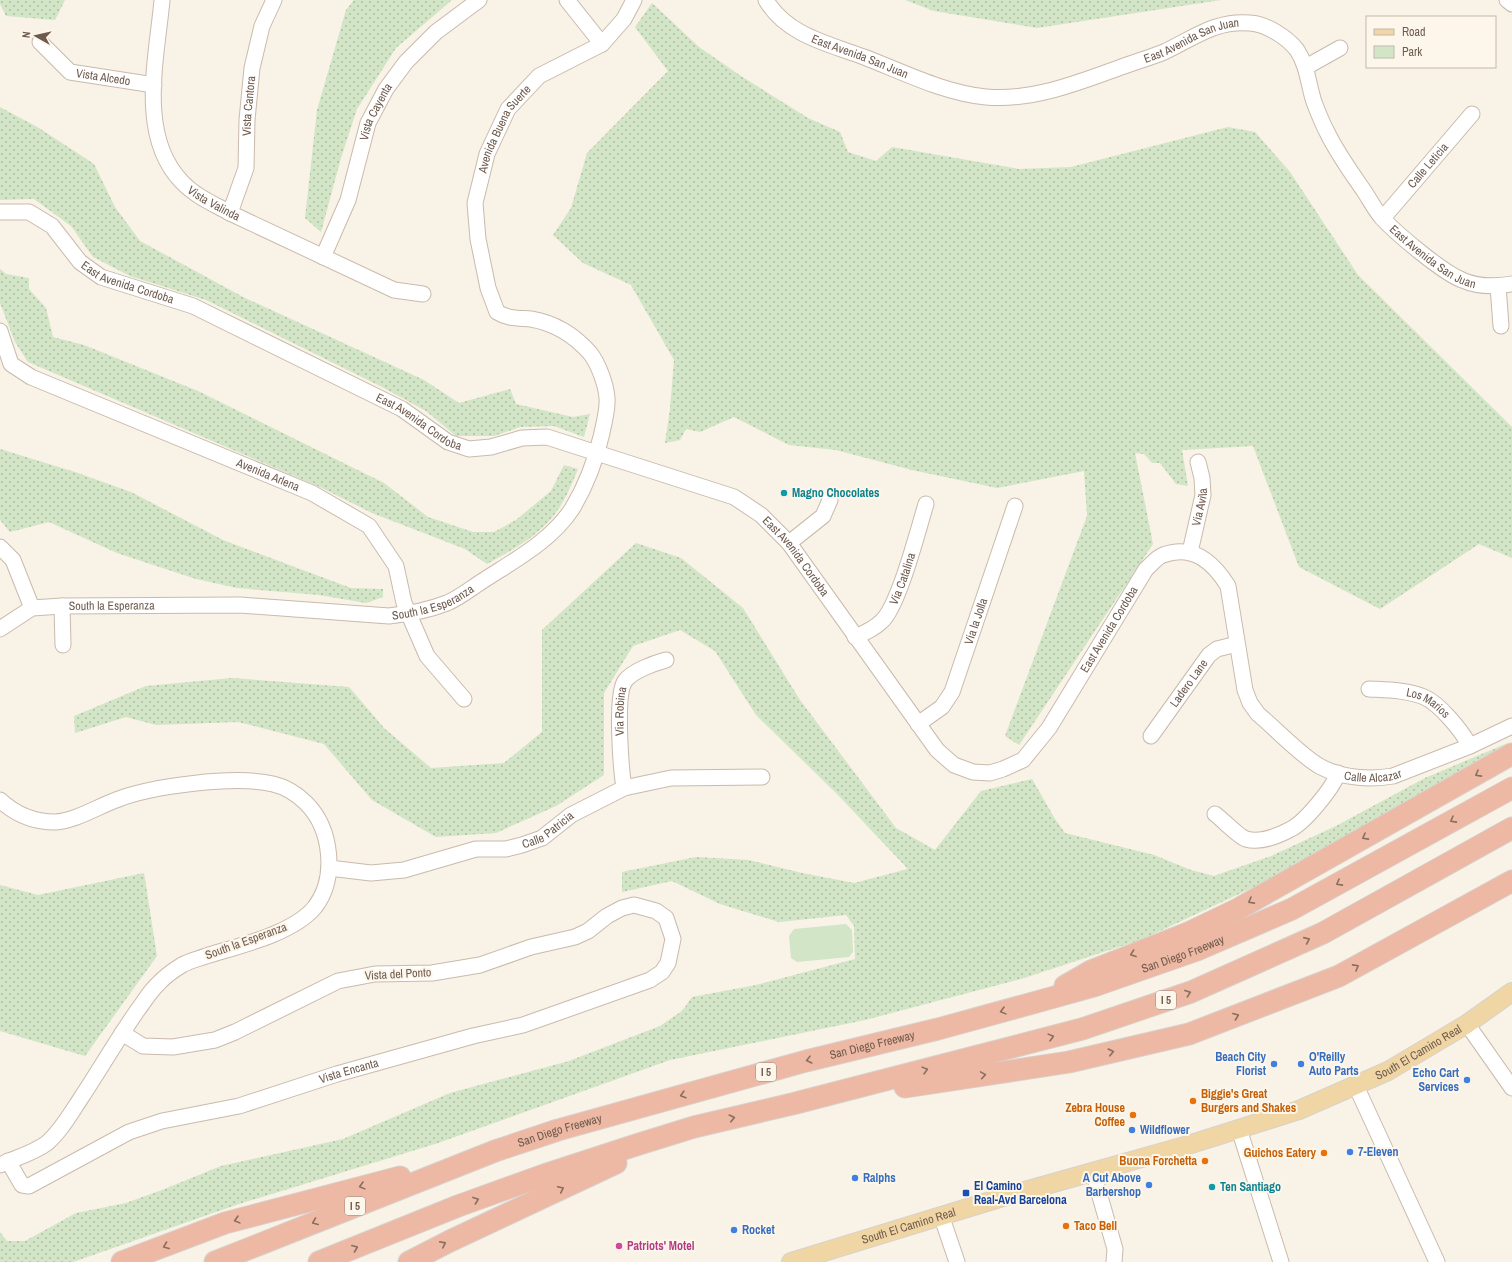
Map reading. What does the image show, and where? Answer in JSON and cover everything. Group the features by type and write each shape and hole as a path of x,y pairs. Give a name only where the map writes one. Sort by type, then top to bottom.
{"highway":[{"path":"1040,1001 1091,971 1188,933 1238,909 1512,754"},
{"name":"San Diego Freeway","path":"215,1262 495,1151 558,1130 806,1061 938,1029 1094,986 1197,950 1292,909 1512,788"},
{"name":"I 5","path":"319,1262 458,1206 544,1175 694,1127 792,1104 1082,1029 1191,992 1323,933 1512,828"},
{"path":"792,1104 1069,1062 1190,1034 1339,976 1512,881"},
{"path":"409,1262 450,1241 694,1127"},
{"path":"122,1262 225,1223 495,1151"}],"main road":[{"name":"South El Camino Real","path":"799,1261 941,1215 1093,1172 1299,1110 1388,1071 1466,1024 1512,992"}],"street":[{"name":"Vista Valinda","path":"162,0 154,85 155,127 168,165 182,182 206,200 230,213 394,290 423,294"},
{"name":"Vista Cantora","path":"230,213 246,168 247,120 252,68 262,26 274,0"},
{"name":"Vista Cayenta","path":"323,257 348,200 368,123 386,89 406,62 436,32 479,0"},
{"path":"567,0 602,44"},
{"name":"Avenida Buena Suerte","path":"496,312 488,288 478,239 475,203 487,154 508,109 539,76 602,44 624,19 634,0"},
{"name":"East Avenida San Juan","path":"766,0 782,21 806,35 954,91 986,97 1021,97 1067,87 1164,52 1208,29 1229,22 1253,23 1280,35 1295,48 1306,67 1314,102 1326,131 1338,154 1382,218 1445,271 1461,280 1479,285 1505,285"},
{"path":"1507,0 1512,4"},
{"name":"Vista Alcedo","path":"40,42 70,72 154,85"},
{"path":"1306,67 1340,48"},
{"name":"Calle Leticia","path":"1382,218 1472,114"},
{"name":"East Avenida Cordoba","path":"0,212 29,212 52,226 80,262 101,277 193,306 402,409 448,442 469,449 491,447 522,438 547,437 734,497 761,516 789,543 937,750 954,765 973,772 990,773 1023,760 1049,728 1146,569 1161,556 1190,552"},
{"path":"1500,326 1505,285"},
{"name":"South la Esperanza","path":"0,629 32,608 62,606 240,605 389,616 409,614 448,603 528,552 554,531 571,509 582,490 597,454 604,424 607,397 601,374 591,354 567,331 550,323 531,319 511,319 496,312"},
{"name":"Avenida Arlena","path":"0,331 11,364 31,377 312,494 369,526 396,566 404,603 427,656 464,699"},
{"name":"Via Avila","path":"1190,552 1203,495 1202,478 1198,462"},
{"path":"789,543 822,516 830,500"},
{"name":"Via Catalina","path":"855,637 868,632 882,621 893,606 926,504"},
{"name":"Via la Jolla","path":"918,724 942,707 952,692 1015,506"},
{"path":"0,547 13,560 32,608"},
{"path":"1190,552 1208,560 1220,572 1228,586 1236,644 1245,690 1250,703 1258,714 1321,766 1338,773"},
{"path":"62,606 63,645"},
{"name":"Ladero Lane","path":"1151,736 1209,655 1217,649 1236,644"},
{"name":"Via Robina","path":"624,788 619,700 625,680 648,665 666,660"},
{"name":"Los Marios","path":"1369,689 1404,691 1425,697 1448,716 1462,732 1470,746"},
{"name":"Calle Alcazar","path":"1215,814 1245,839 1263,840 1292,829 1305,817 1335,783 1338,773 1381,778 1393,776 1470,746 1512,726"},
{"name":"Calle Patricia","path":"329,868 371,873 404,870 476,849 506,849 522,845 542,838 571,815 624,788 671,778 762,778"},
{"name":"South la Esperanza","path":"0,800 8,808 30,819 54,822 64,821 117,800 148,790 226,782 258,782 274,784 290,790 307,804 318,820 327,841 329,868 323,892 315,907 303,918 279,932 183,964 157,984 122,1033 72,1112 56,1133 46,1144 4,1163"},
{"name":"Vista del Ponto","path":"122,1033 143,1046 173,1047 215,1040 235,1032 338,981 375,974 432,973 480,965 531,947 575,937 588,931 607,916 622,908 634,905 656,910 666,918 670,927"},
{"name":"Vista Encanta","path":"4,1163 22,1185 29,1186 129,1132 144,1126 239,1106 337,1074 473,1036 523,1025 570,1009 650,980 662,972 668,963 672,951 673,939 670,927"},
{"path":"1466,1024 1512,1088"},
{"path":"1356,1086 1436,1262"},
{"path":"1239,1129 1281,1262"},
{"path":"1093,1172 1115,1255 1127,1262"},
{"path":"941,1215 957,1262"}],"green space":[{"path":"0,0 65,0 55,20 6,16 0,4"},
{"path":"354,0 452,0 396,48 357,109 341,158 321,232 305,218 317,110 346,10"},
{"path":"905,0 1221,0 1037,28 934,11"},
{"path":"652,3 699,47 741,76 808,118 840,132 848,152 876,161 892,147 1019,169 1071,167 1228,127 1255,132 1290,172 1358,275 1512,427 1512,558 1479,544 1380,609 1299,567 1253,446 1182,450 1188,486 1176,484 1160,463 1152,463 1144,454 1135,453 1153,544 1019,745 1005,736 1087,516 1084,471 997,488 912,470 836,450 789,445 734,417 700,432 686,429 680,440 665,443 670,409 674,360 631,285 583,263 553,235 571,208 587,153 668,71 635,27"},
{"path":"0,107 39,128 94,164 115,207 140,241 245,298 424,380 459,403 510,389 516,404 573,417 590,414 584,437 554,426 520,427 494,436 456,436 426,411 382,387 206,300 130,276 93,257 71,226 34,199 0,200"},
{"path":"0,269 6,274 29,278 29,289 46,308 53,337 84,345 198,391 384,483 428,517 473,532 494,532 516,520 551,491 564,465 578,469 563,502 550,520 528,539 487,564 465,549 372,513 322,488 28,362 15,342 0,303"},
{"path":"0,449 75,472 131,492 223,540 351,588 383,589 383,597 366,603 319,595 237,588 196,579 117,553 49,522 10,532 0,520"},
{"path":"636,543 681,558 743,608 800,700 896,828 935,850 981,791 1032,779 1055,819 1065,833 1154,855 1191,870 1214,876 1271,856 1336,826 1425,778 1510,742 1473,769 1275,877 1143,939 1021,979 865,1020 670,1060 438,1143 239,1204 73,1262 0,1262 0,1232 7,1241 25,1241 76,1213 126,1203 221,1166 343,1139 450,1093 569,1061 660,1026 682,1011 692,997 756,985 855,959 854,926 846,915 779,922 720,904 672,881 622,892 622,872 696,857 749,860 802,873 854,883 908,869 837,794 756,715 715,651 680,630 633,646 604,693 604,775 556,806 496,833 436,837 372,800 324,744 238,722 156,725 126,717 75,733 74,716 146,686 232,678 349,687 384,728 431,768 504,763 542,732 542,630"},
{"path":"144,873 157,956 85,1056 0,1031 0,885 38,895"},
{"path":"846,924 852,930 853,952 849,957 797,962 791,958 789,936 794,929"}],"place":[{"name":"Magno Chocolates","path":"784,493"},
{"name":"Beach City Florist","path":"1274,1064"},
{"name":"O'Reilly Auto Parts","path":"1301,1064"},
{"name":"Echo Cart Services","path":"1467,1080"},
{"name":"Biggie's Great Burgers and Shakes","path":"1193,1101"},
{"name":"Zebra House Coffee","path":"1133,1115"},
{"name":"Wildflower","path":"1132,1130"},
{"name":"7-Eleven","path":"1350,1152"},
{"name":"Guichos Eatery","path":"1324,1153"},
{"name":"Buona Forchetta","path":"1205,1161"},
{"name":"Ralphs","path":"855,1178"},
{"name":"A Cut Above Barbershop","path":"1149,1185"},
{"name":"Ten Santiago","path":"1212,1187"},
{"name":"El Camino Real-Avd Barcelona","path":"966,1193"},
{"name":"Taco Bell","path":"1066,1226"},
{"name":"Rocket","path":"734,1230"},
{"name":"Patriots' Motel","path":"619,1246"}]}
